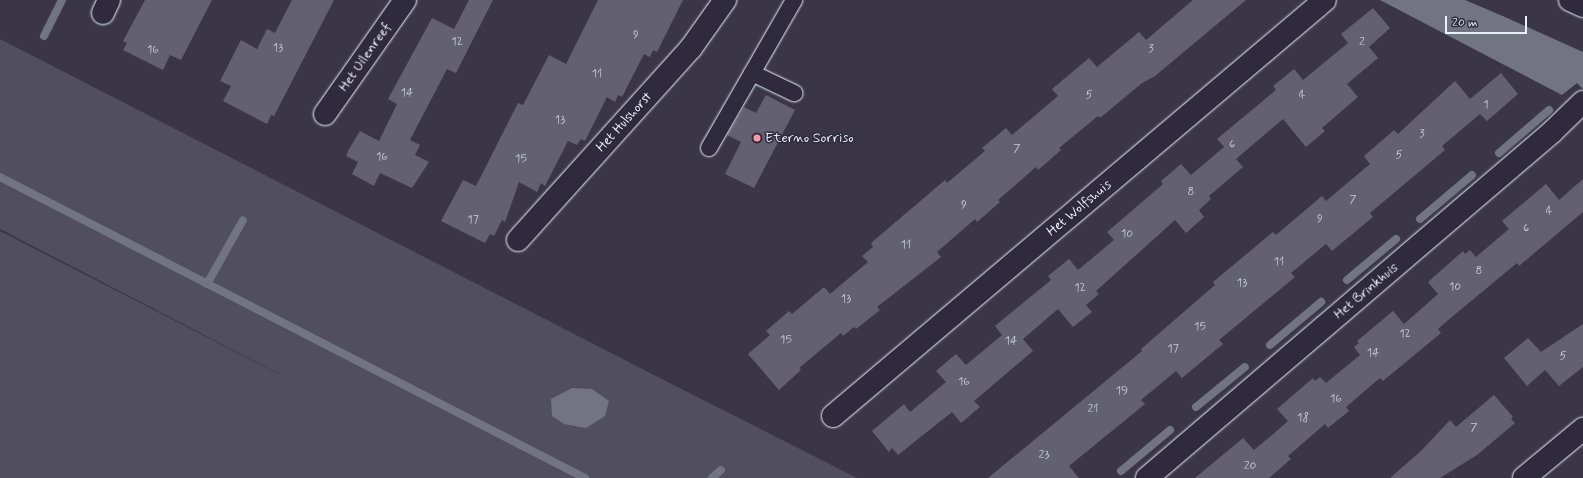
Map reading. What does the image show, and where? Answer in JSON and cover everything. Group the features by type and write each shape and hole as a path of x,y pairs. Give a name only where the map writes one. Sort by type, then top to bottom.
{"street":[{"name":"Het Uilenreef","path":"325,114 405,0"},
{"name":"Het Hulshorst","path":"518,240 691,48 725,0"},
{"name":"Het Wolfshuis","path":"832,416 1325,0"},
{"path":"1570,0 1583,6"},
{"name":"Het Brinkhuis","path":"1147,478 1580,105"},
{"path":"1524,478 1583,429"}],"lane":[{"path":"709,148 794,0"},
{"path":"752,73 794,93"}],"shaded area":[{"path":"0,39 857,478 0,478 0,231 320,395 0,229"}],"water":[{"path":"1380,0 1465,0 1505,17 1583,52 1583,89 1577,83 1562,95"},
{"path":"572,388 592,389 609,401 605,416 586,428 564,424 552,416 551,399"}],"building":[{"path":"145,0 212,0 181,60 170,55 163,70 123,50 127,43 123,41"},
{"path":"292,0 334,0 274,116 271,115 267,124 223,101 231,86 220,81 241,40 257,49 267,29 275,33"},
{"path":"469,0 493,0 456,73 447,69 410,140 420,145 415,155 429,162 412,188 380,173 374,186 352,174 358,162 346,156 349,149 360,131 379,141 397,104 388,99 432,18 454,29"},
{"path":"598,0 683,0 657,52 653,50 650,57 644,54 622,97 618,95 615,102 607,97 585,141 581,139 577,145 568,141 545,186 541,183 537,192 519,182 505,222 502,220 494,236 490,234 485,243 441,221 463,180 476,186 518,103 523,105 549,55 566,64"},
{"path":"1193,0 1246,0 1155,76 1142,83 1100,118 1098,116 1059,148 1061,150 1038,170 1036,167 998,200 1000,202 977,222 975,219 937,252 941,257 877,307 880,310 856,329 854,327 843,336 841,333 799,368 801,370 779,390 748,354 770,335 766,331 789,311 792,314 824,287 830,294 868,262 862,256 873,247 871,243 945,180 947,183 985,151 982,148 1006,128 1012,135 1058,96 1052,89 1089,58 1097,67 1139,32 1146,40"},
{"path":"1373,8 1390,28 1369,47 1378,58 1347,84 1358,97 1322,128 1325,131 1306,147 1283,119 1236,159 1243,167 1209,196 1211,199 1199,210 1204,217 1186,233 1175,220 1096,291 1099,294 1086,305 1092,312 1073,327 1058,309 1023,339 1033,351 974,401 980,407 961,423 952,412 898,455 892,448 889,452 872,431 904,404 910,412 946,382 936,371 956,354 966,365 1002,335 995,326 1051,280 1048,276 1069,259 1078,270 1114,240 1107,232 1163,184 1161,181 1181,164 1191,175 1224,147 1217,139 1276,90 1273,86 1294,69 1303,80 1348,43 1341,34"},
{"path":"1501,73 1518,94 1487,121 1480,114 1442,146 1445,150 1370,213 1373,217 1332,251 1326,244 1291,273 1295,277 1219,340 1223,344 1182,378 1176,371 1141,400 1145,404 1069,466 1079,478 988,478 1142,351 1141,349 1215,285 1213,282 1273,232 1276,235 1322,196 1326,201 1370,164 1364,156 1394,130 1398,134 1455,81 1470,99"},
{"name":"Eterno Sorriso","path":"766,95 795,110 754,188 725,174 741,142 727,135 744,107 756,113"},
{"path":"1583,179 1583,212 1519,266 1517,263 1447,321 1438,329 1441,333 1383,381 1380,378 1346,407 1349,411 1328,428 1325,424 1288,456 1291,459 1269,478 1195,478 1243,438 1254,450 1271,436 1288,421 1277,409 1313,378 1315,381 1320,377 1326,383 1360,355 1354,347 1359,343 1357,341 1393,311 1404,324 1438,294 1428,282 1463,251 1465,254 1470,250 1476,257 1509,229 1502,221 1546,184 1559,200"},
{"path":"1583,324 1583,367 1559,386 1545,370 1527,386 1504,358 1528,338 1541,352"},
{"path":"1494,395 1513,417 1511,419 1515,423 1477,455 1440,478 1390,478 1421,451 1450,420 1456,427"}],"waterway":[{"path":"44,36 62,0"},
{"path":"1499,153 1549,110"},
{"path":"1420,219 1472,175"},
{"path":"0,177 585,478"},
{"path":"207,284 243,220"},
{"path":"1347,280 1396,239"},
{"path":"1270,345 1321,302"},
{"path":"1196,407 1245,367"},
{"path":"1121,471 1170,430"},
{"path":"712,478 721,470"}],"place":[{"name":"Eterno Sorriso","path":"757,138"}]}
